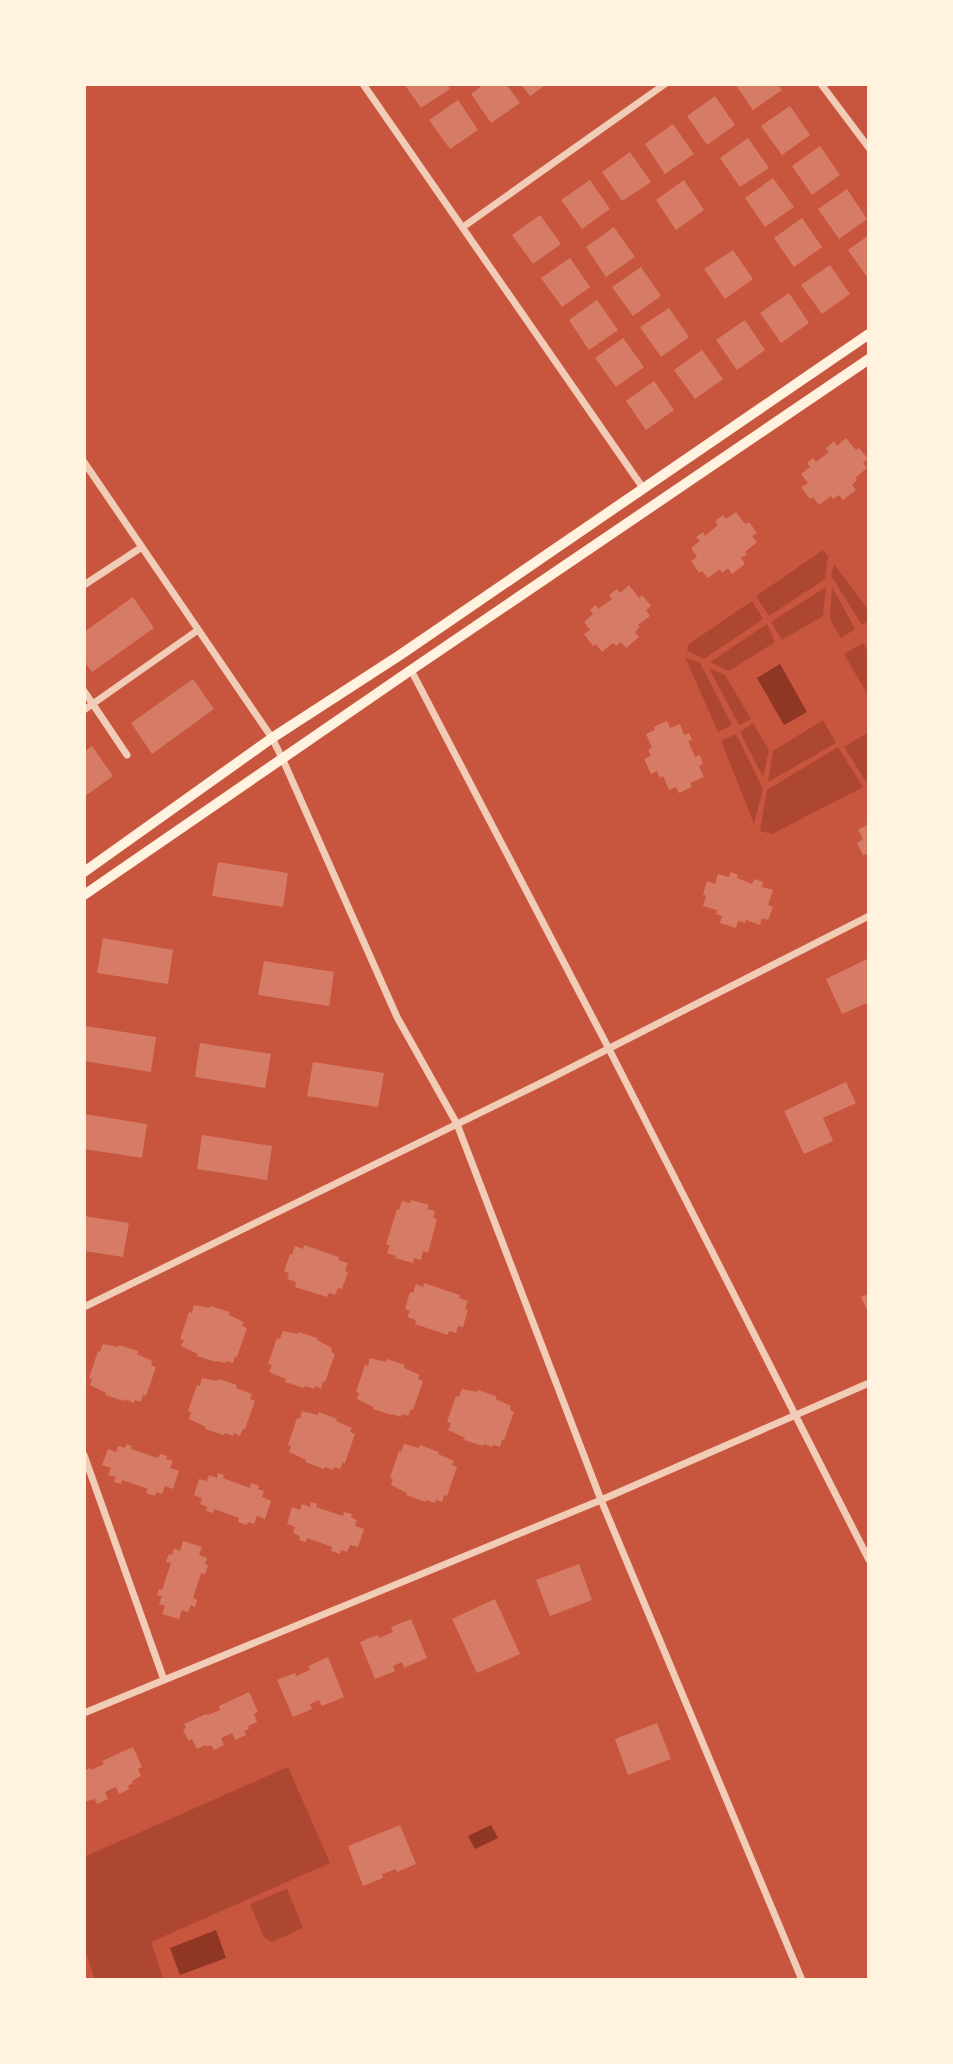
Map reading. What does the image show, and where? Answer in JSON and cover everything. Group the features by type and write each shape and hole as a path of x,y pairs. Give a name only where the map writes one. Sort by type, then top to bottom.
{"main road":[{"path":"84,872 272,738 400,655 869,334"},
{"path":"84,895 869,359"}],"street":[{"path":"363,84 643,488"},
{"path":"463,227 665,84"},
{"path":"821,84 869,148"},
{"path":"84,462 272,738 397,1017 457,1124 601,1500 802,1980"},
{"path":"84,585 142,547"},
{"path":"84,710 198,630"},
{"path":"411,670 609,1049 869,1560"},
{"path":"84,691 127,755"},
{"path":"84,1307 609,1049 869,916"},
{"path":"84,1713 601,1500 869,1383"},
{"path":"84,1455 164,1680"}],"shaded area":[{"path":"823,550 828,556 825,579 769,616 756,596"},
{"path":"834,564 869,611 869,621 862,625 831,576"},
{"path":"826,587 823,616 782,640 771,622"},
{"path":"832,587 855,629 841,638 830,619"},
{"path":"752,601 763,619 704,659 687,651 689,644"},
{"path":"767,624 775,642 729,671 710,662"},
{"path":"863,643 869,653 869,697 844,654"},
{"path":"685,657 700,663 732,725 718,732"},
{"path":"780,664 807,712 784,725 757,678"},
{"path":"709,668 725,675 751,719 739,725"},
{"path":"823,720 836,743 768,782 773,751"},
{"path":"753,723 769,750 763,777 740,732"},
{"path":"869,732 869,781 867,783 844,747"},
{"path":"736,734 763,789 754,824 721,741"},
{"path":"838,747 863,787 772,834 760,831 767,790"},
{"path":"288,1767 330,1863 151,1942 164,1980 95,1980 84,1946 84,1857"},
{"path":"491,1825 498,1838 475,1849 468,1836"},
{"path":"287,1889 303,1928 272,1942 264,1937 250,1904"},
{"path":"216,1930 226,1958 180,1975 170,1948"}],"building":[{"path":"404,84 447,84 450,89 421,108"},
{"path":"484,84 506,84 520,103 491,123 471,94"},
{"path":"521,84 547,84 530,96"},
{"path":"735,84 777,84 782,90 753,110"},
{"path":"715,96 735,125 707,145 687,116"},
{"path":"458,100 478,130 450,149 429,120"},
{"path":"790,106 810,135 782,155 761,126"},
{"path":"673,124 694,154 665,174 645,144"},
{"path":"748,138 769,168 740,187 720,158"},
{"path":"820,146 840,175 812,195 792,166"},
{"path":"630,152 651,182 622,201 602,172"},
{"path":"773,178 794,207 765,227 745,198"},
{"path":"590,180 610,209 582,229 561,200"},
{"path":"684,180 704,210 676,230 656,200"},
{"path":"847,189 867,219 839,239 818,209"},
{"path":"540,215 561,244 533,264 512,235"},
{"path":"802,218 822,247 794,267 774,238"},
{"path":"614,227 635,257 606,277 586,247"},
{"path":"869,235 869,280 848,250"},
{"path":"733,250 753,279 725,299 704,269"},
{"path":"570,258 590,287 562,307 541,278"},
{"path":"830,265 850,294 822,314 801,285"},
{"path":"641,267 661,296 633,316 612,287"},
{"path":"789,293 809,323 781,343 760,313"},
{"path":"597,300 618,330 589,350 569,320"},
{"path":"669,308 689,337 661,357 640,327"},
{"path":"745,320 765,350 737,370 716,340"},
{"path":"623,338 644,367 616,387 595,358"},
{"path":"702,350 723,379 695,399 674,370"},
{"path":"654,381 674,410 646,430 626,401"},
{"path":"846,438 868,459 863,463 867,468 855,478 857,480 852,485 856,490 843,500 839,495 833,499 831,496 819,505 813,497 810,499 801,487 808,483 801,474 810,467 807,463 813,458 816,462 829,452 826,448 834,441 837,446"},
{"path":"736,512 745,524 749,522 757,533 752,536 757,542 741,558 745,564 732,574 728,568 722,573 720,569 708,578 702,571 699,573 691,561 697,557 691,548 700,541 696,537 703,532 705,536 718,525 715,521 723,515 726,519"},
{"path":"629,585 639,598 642,595 651,606 646,610 650,616 638,625 640,627 635,632 639,637 626,648 621,642 616,646 613,643 602,652 596,644 593,646 584,634 590,630 584,622 593,614 590,610 596,605 598,609 612,599 609,595 617,589 620,593"},
{"path":"133,597 154,628 92,672 84,661 84,632"},
{"path":"193,679 214,709 152,754 131,723"},
{"path":"667,721 670,728 680,724 684,735 689,733 692,740 688,741 695,757 700,755 703,764 699,766 704,777 690,783 692,787 679,793 676,787 669,790 663,776 660,778 657,771 651,774 644,759 651,756 648,750 652,748 646,734"},
{"path":"92,746 113,776 84,797 84,752"},
{"path":"869,824 869,858 866,854 863,855 857,843 863,839 858,830"},
{"path":"218,862 288,873 283,907 212,896"},
{"path":"731,872 738,875 737,878 752,884 754,879 763,882 762,887 773,890 768,905 773,907 768,920 762,918 760,925 746,920 745,923 738,921 736,928 720,923 722,916 716,914 717,910 703,906 707,881 715,884 718,874 729,877"},
{"path":"103,938 173,950 168,984 97,973"},
{"path":"869,958 869,1002 842,1014 826,979"},
{"path":"264,961 334,972 329,1006 258,995"},
{"path":"86,1026 156,1037 151,1072 84,1061"},
{"path":"200,1043 271,1054 265,1088 195,1077"},
{"path":"313,1062 384,1073 378,1107 307,1096"},
{"path":"846,1082 856,1103 823,1118 833,1141 804,1154 784,1111"},
{"path":"84,1114 147,1124 142,1158 84,1149"},
{"path":"202,1135 272,1146 267,1180 197,1169"},
{"path":"411,1200 429,1205 427,1209 435,1211 433,1218 437,1219 428,1253 423,1251 421,1260 414,1258 413,1263 387,1253 390,1245 386,1245 397,1209 399,1210 402,1201 410,1203"},
{"path":"84,1216 129,1223 123,1257 84,1251"},
{"path":"304,1245 339,1257 338,1260 348,1263 342,1289 338,1288 335,1295 329,1293 327,1297 295,1287 296,1282 287,1279 289,1273 284,1271 290,1254 292,1255 295,1246 303,1249"},
{"path":"424,1283 460,1295 459,1298 468,1301 463,1327 458,1326 456,1333 449,1331 448,1335 415,1324 416,1320 407,1317 410,1311 405,1309 410,1292 413,1293 416,1284 423,1287"},
{"path":"869,1294 869,1315 861,1297"},
{"path":"194,1305 211,1306 229,1312 229,1315 244,1322 242,1326 247,1328 233,1363 216,1362 197,1356 198,1354 181,1346 184,1340 180,1339"},
{"path":"283,1331 299,1332 317,1338 332,1348 331,1352 335,1354 321,1389 315,1386 314,1389 304,1388 285,1382 286,1379 269,1372 272,1365 268,1364 277,1338 280,1339"},
{"path":"103,1344 119,1345 138,1351 137,1354 152,1361 151,1365 156,1367 146,1396 143,1395 141,1402 135,1400 134,1403 105,1395 106,1393 90,1385 92,1379 89,1378"},
{"path":"370,1358 386,1362 387,1359 405,1365 404,1368 420,1375 418,1379 423,1381 413,1410 411,1409 408,1416 402,1414 401,1417 373,1409 357,1399 359,1393 356,1392"},
{"path":"202,1378 219,1379 252,1394 250,1399 255,1401 240,1436 234,1433 233,1436 224,1435 205,1429 206,1427 189,1419 191,1412 188,1411"},
{"path":"462,1389 478,1390 496,1396 496,1399 511,1406 510,1410 514,1412 500,1447 483,1446 464,1440 465,1438 448,1430 451,1423 447,1422 456,1396 459,1397"},
{"path":"302,1411 318,1415 319,1412 352,1428 350,1432 355,1434 345,1463 343,1462 340,1469 324,1469 289,1452 291,1446 288,1445"},
{"path":"127,1444 132,1446 131,1449 158,1458 160,1454 167,1456 166,1459 173,1461 170,1468 179,1471 173,1489 165,1486 162,1494 156,1492 155,1496 146,1493 148,1489 122,1480 121,1484 114,1482 116,1477 108,1475 111,1468 102,1465 108,1449 116,1452 118,1446 125,1448"},
{"path":"404,1444 419,1448 420,1445 454,1461 452,1465 457,1467 447,1496 444,1495 442,1502 425,1502 406,1495 407,1493 391,1485 393,1479 390,1478"},
{"path":"218,1473 224,1475 223,1478 250,1488 251,1483 259,1486 258,1489 264,1491 262,1497 271,1501 265,1519 257,1516 254,1524 248,1522 247,1525 238,1522 239,1518 214,1509 213,1513 206,1511 207,1507 200,1504 202,1498 194,1495 199,1479 207,1481 209,1475 217,1478"},
{"path":"311,1502 317,1504 316,1507 343,1516 344,1512 352,1514 351,1517 357,1520 355,1526 364,1529 358,1547 350,1545 347,1552 341,1550 340,1554 331,1551 332,1547 307,1538 306,1542 299,1540 300,1536 293,1533 295,1527 287,1524 292,1507 300,1510 302,1504 310,1507"},
{"path":"183,1541 202,1547 199,1555 207,1558 205,1564 208,1565 205,1574 201,1573 193,1598 197,1600 195,1607 191,1605 188,1612 182,1610 179,1619 162,1614 165,1606 159,1604 162,1596 157,1595 159,1589 162,1590 171,1563 166,1562 169,1554 172,1555 174,1548 180,1551"},
{"path":"579,1564 592,1600 550,1616 536,1580"},
{"path":"495,1599 520,1654 477,1673 452,1619"},
{"path":"411,1619 427,1658 404,1668 402,1662 393,1666 395,1671 375,1679 360,1642 393,1632 391,1627"},
{"path":"328,1657 344,1697 322,1706 319,1700 310,1704 312,1709 293,1717 277,1680 310,1670 308,1666"},
{"path":"249,1692 258,1712 254,1714 257,1722 248,1726 249,1729 244,1731 246,1735 235,1740 232,1733 221,1738 224,1745 214,1750 211,1745 197,1749 192,1739 189,1741 183,1730 186,1728 184,1724 220,1710 219,1706"},
{"path":"657,1723 671,1759 628,1775 615,1739"},
{"path":"133,1747 142,1767 138,1769 141,1776 132,1781 129,1789 119,1794 116,1787 105,1792 108,1799 97,1804 95,1799 84,1802 84,1771 104,1764 102,1761"},
{"path":"400,1825 416,1864 397,1872 396,1869 382,1874 383,1878 363,1886 348,1846"}]}
